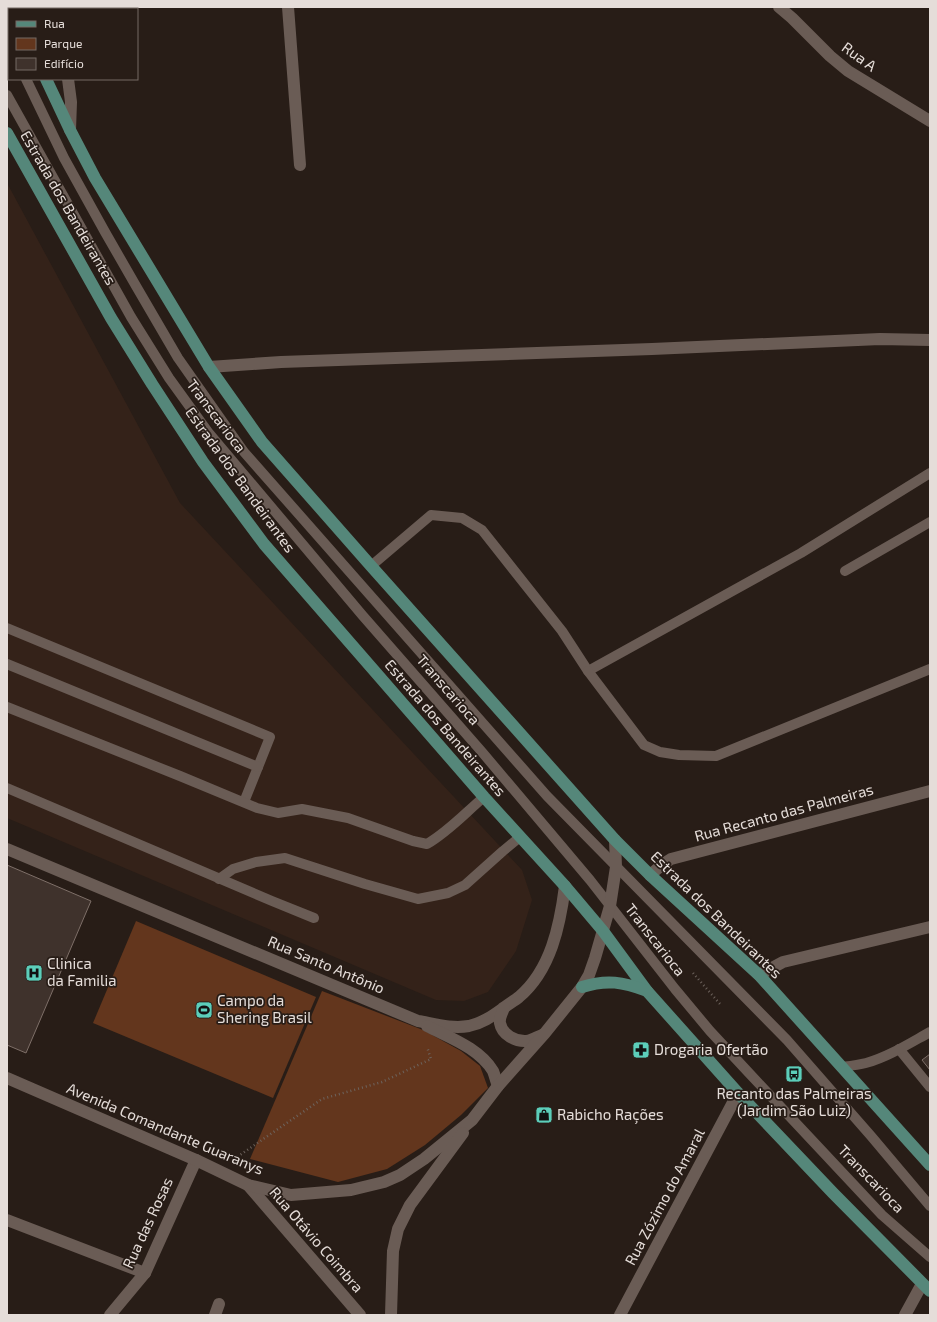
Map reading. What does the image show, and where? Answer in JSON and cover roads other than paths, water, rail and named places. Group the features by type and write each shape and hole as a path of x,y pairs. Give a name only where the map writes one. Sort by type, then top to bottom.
{"main road":[{"name":"Estrada dos Bandeirantes","path":"46,80 95,178 209,367 262,442 370,566 615,840 650,875 759,974 930,1165"},
{"name":"Estrada dos Bandeirantes","path":"7,133 50,207 111,318 152,384 204,462 264,544 484,797 565,886 603,931 647,991 738,1093 833,1193 926,1287"},
{"path":"582,987 594,983 612,982 629,984 647,991"}],"street":[{"path":"288,7 300,165"},
{"name":"Rua A","path":"779,7 830,56 848,71 930,122"},
{"name":"Estrada dos Bandeirantes","path":"68,80 71,102 70,130"},
{"path":"209,367 281,362 652,349 880,338 930,340"},
{"name":"Rua Recanto das Palmeiras","path":"650,875 663,864 672,860 930,791"},
{"name":"Avenida Comandante Guaranys","path":"7,1078 196,1160 248,1185 291,1194 351,1190 384,1182 400,1176 424,1159 472,1120 498,1086 545,1033 582,987 593,963 610,906 616,867 615,840"},
{"name":"Rua Santo Antônio","path":"7,849 418,1021 454,1027 469,1026 484,1022 520,996 534,981 546,960 555,939 561,916 565,886"},
{"path":"759,974 783,962 930,927"},
{"path":"504,1008 500,1015 500,1022 503,1030 509,1036 517,1040 527,1041 545,1033"},
{"path":"418,1021 469,1047 488,1064 494,1073 498,1086"},
{"name":"Rua Zózimo do Amaral","path":"620,1315 738,1093"},
{"path":"391,1315 393,1251 398,1229 410,1205 472,1120"},
{"name":"Rua das Rosas","path":"110,1315 145,1273 196,1160"},
{"name":"Rua Otávio Coimbra","path":"248,1185 360,1315"},
{"path":"7,1220 145,1273"},
{"path":"905,1315 926,1287"}],"lane":[{"name":"Transcarioca","path":"26,80 68,165 178,358 244,452 547,796 798,1052 930,1206"},
{"name":"Transcarioca","path":"7,94 131,317 169,378 208,432 368,622 482,752 590,880 675,989 744,1068 882,1215 930,1257"},
{"path":"588,671 801,553 930,473"},
{"path":"370,566 431,515 462,518 482,530 562,631 588,671 644,745 660,752 679,755 716,756 930,669"},
{"path":"845,571 930,522"},
{"path":"7,628 270,737 244,802"},
{"path":"7,664 258,767"},
{"path":"7,706 258,808 278,813 302,809 348,818 413,841 427,844 441,836 484,797"},
{"path":"7,788 314,918"},
{"path":"219,879 232,869 256,862 285,858 365,884 418,899 448,892 465,885 520,837"},
{"path":"841,1067 866,1063 898,1050 930,1032"},
{"path":"898,1050 930,1087"}],"place":[{"name":"Clinica da Familia","path":"34,973"},
{"name":"Campo da Shering Brasil","path":"204,1010"},
{"name":"Drogaria Ofertão","path":"641,1050"},
{"name":"Recanto das Palmeiras (Jardim São Luiz)","path":"794,1074"},
{"name":"Rabicho Rações","path":"544,1115"}]}
